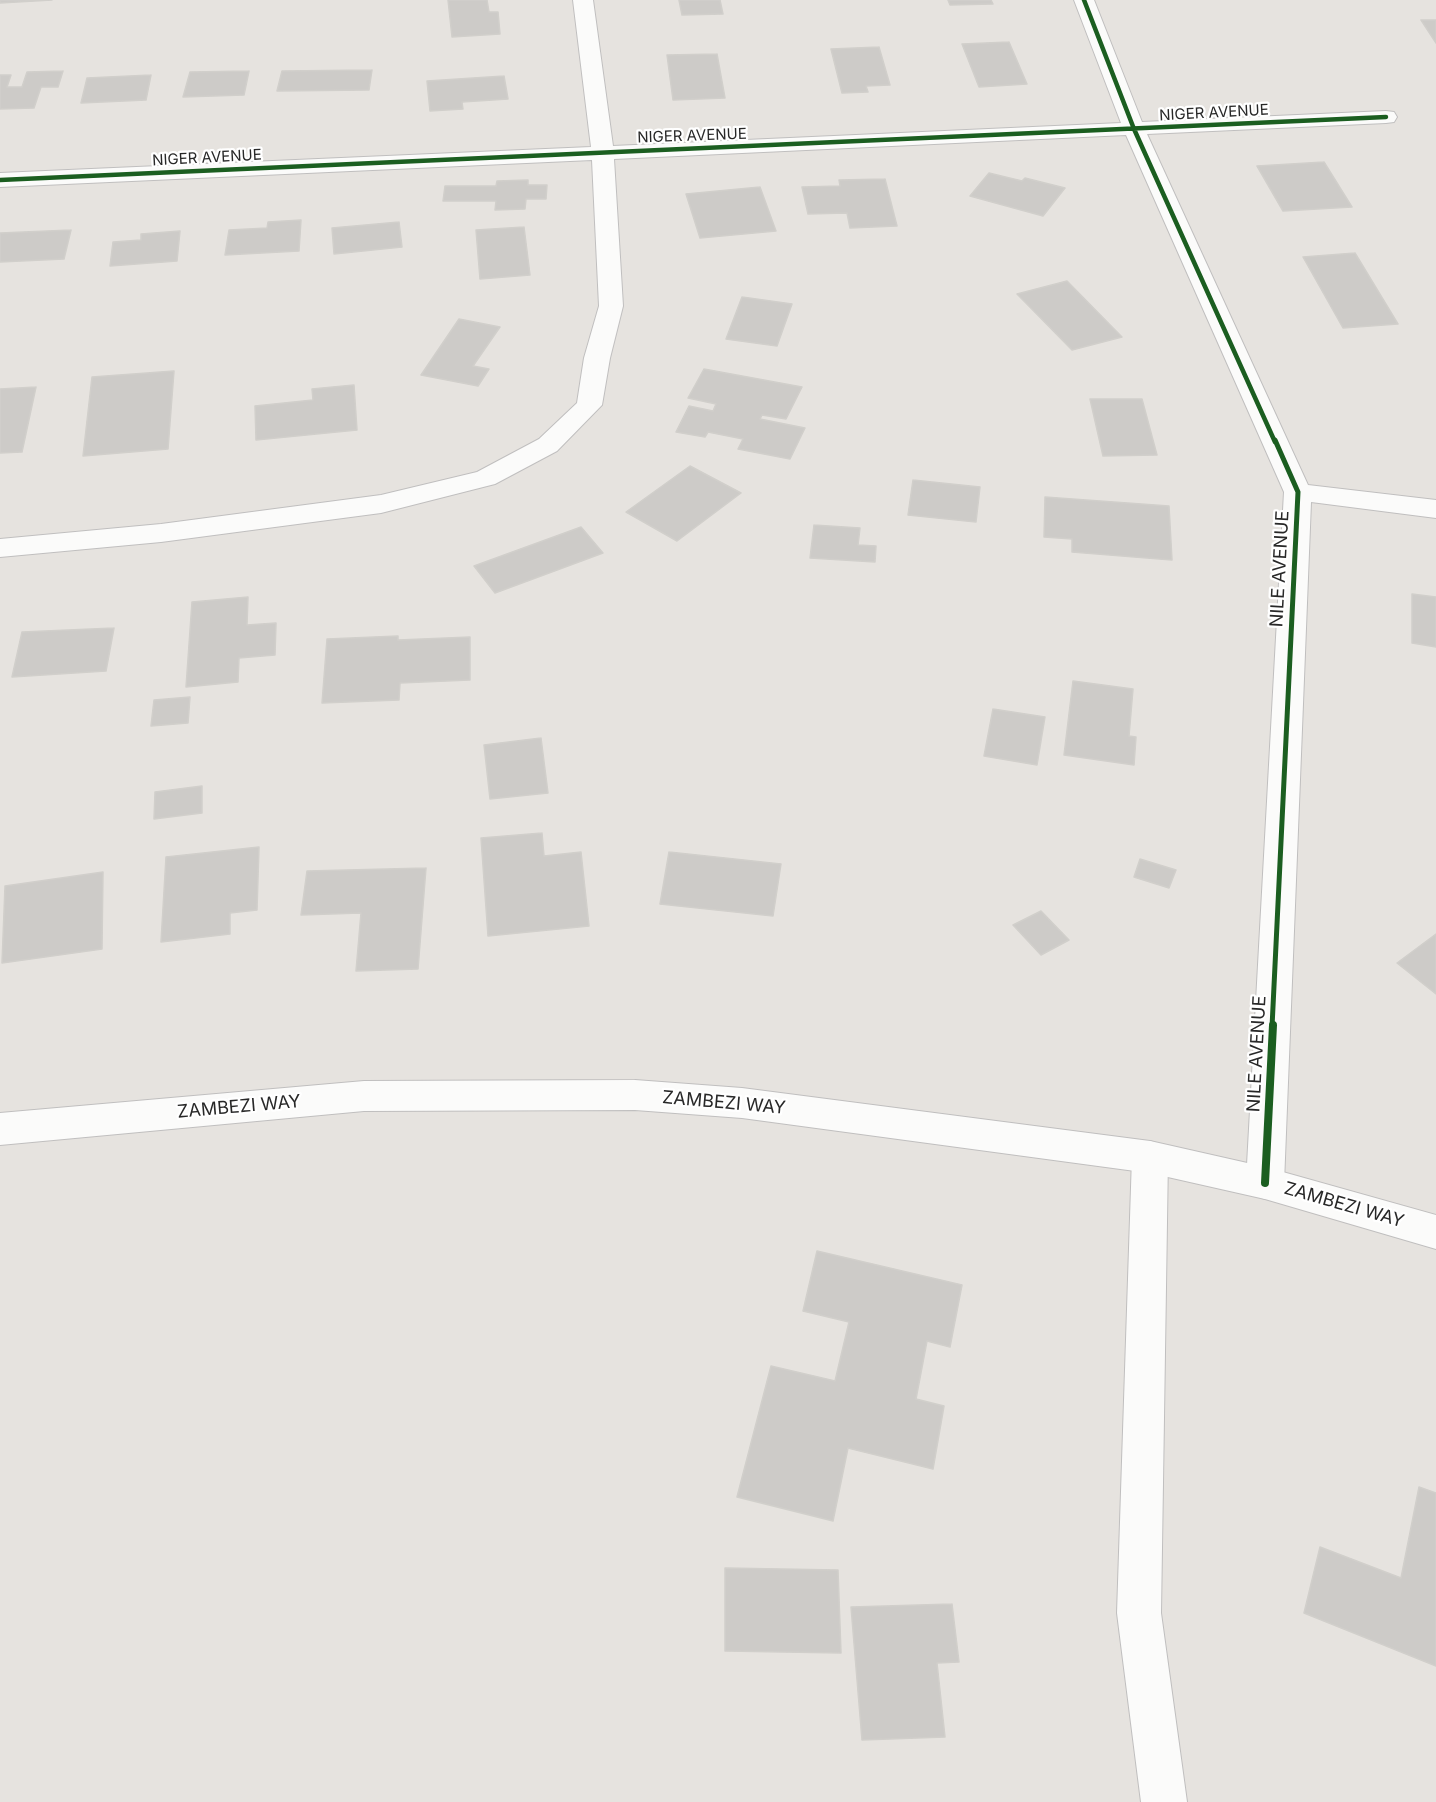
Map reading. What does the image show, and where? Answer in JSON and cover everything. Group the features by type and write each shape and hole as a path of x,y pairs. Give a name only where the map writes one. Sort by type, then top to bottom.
{"street":[{"path":"0,548 161,533 381,504 486,478 548,445 589,405 597,358 611,306 603,152 583,0"},
{"name":"NILE AVENUE","path":"1084,0 1134,129 1298,492 1265,1183"},
{"name":"NIGER AVENUE","path":"0,180 1386,117"},
{"path":"1298,492 1436,509"},
{"name":"ZAMBEZI WAY","path":"0,1129 364,1096 635,1095 742,1103 1150,1157 1265,1183 1436,1232"},
{"path":"1150,1157 1139,1613 1164,1802"}],"building":[{"path":"0,0 52,0 0,3"},
{"path":"448,0 487,0 489,12 498,12 500,34 452,37"},
{"path":"679,0 720,0 723,14 682,15"},
{"path":"948,0 991,0 993,4 950,5"},
{"path":"1421,20 1436,20 1436,43"},
{"path":"1009,42 1027,84 979,87 962,44"},
{"path":"879,47 890,85 866,86 868,92 842,93 831,49"},
{"path":"717,54 725,98 673,100 667,55"},
{"path":"372,70 369,90 277,91 282,71"},
{"path":"63,71 58,87 41,87 34,108 0,109 0,75 11,75 7,87 22,87 27,72"},
{"path":"249,71 244,95 183,97 190,72"},
{"path":"151,75 146,100 81,103 87,78"},
{"path":"504,76 508,99 462,102 463,109 430,111 427,81"},
{"path":"1324,162 1352,207 1283,211 1257,166"},
{"path":"989,173 1022,181 1025,178 1065,188 1043,216 970,196"},
{"path":"885,179 897,226 850,228 847,213 808,214 802,187 840,186 839,180"},
{"path":"528,180 528,185 547,185 546,199 526,199 525,209 495,210 496,201 443,201 445,186 496,186 497,181"},
{"path":"760,187 776,231 700,238 686,194"},
{"path":"301,220 299,251 225,255 229,230 267,228 268,222"},
{"path":"399,222 402,247 334,254 332,228"},
{"path":"524,227 530,275 480,279 476,230"},
{"path":"71,230 64,259 0,262 0,233"},
{"path":"180,231 177,261 110,266 113,242 141,240 141,234"},
{"path":"1355,253 1398,324 1343,328 1303,257"},
{"path":"1067,281 1122,337 1072,350 1017,294"},
{"path":"742,297 792,304 777,346 726,339"},
{"path":"459,319 500,327 473,366 489,369 478,386 421,375"},
{"path":"704,369 802,387 786,419 762,415 760,419 805,428 790,459 738,449 743,439 708,432 705,437 676,432 689,406 713,411 716,404 688,398"},
{"path":"174,371 168,449 83,456 92,377"},
{"path":"354,385 357,430 256,440 255,406 313,400 312,389"},
{"path":"36,387 22,452 0,453 0,389"},
{"path":"1090,399 1142,399 1157,455 1103,456"},
{"path":"690,466 741,493 677,541 626,512"},
{"path":"913,480 980,487 976,522 908,515"},
{"path":"1045,497 1169,506 1172,560 1072,552 1072,539 1044,537"},
{"path":"814,525 860,528 858,545 876,546 875,562 810,558"},
{"path":"581,527 603,553 495,593 474,566"},
{"path":"1412,594 1436,597 1436,647 1412,643"},
{"path":"248,597 247,625 276,623 275,655 239,658 238,682 186,687 192,602"},
{"path":"114,628 106,671 12,677 22,632"},
{"path":"398,636 398,640 470,637 470,680 400,683 399,700 322,703 327,639"},
{"path":"1073,681 1133,689 1129,736 1136,737 1134,765 1064,755"},
{"path":"190,697 188,723 151,726 154,700"},
{"path":"993,709 1045,717 1037,765 984,756"},
{"path":"541,738 548,793 490,799 484,745"},
{"path":"202,786 202,813 154,819 155,792"},
{"path":"542,833 544,856 581,852 589,926 488,936 481,838"},
{"path":"259,847 257,910 230,913 230,934 161,942 166,857"},
{"path":"669,852 781,864 773,916 660,904"},
{"path":"1140,859 1176,870 1169,888 1134,877"},
{"path":"426,868 418,969 356,971 361,913 301,915 307,871"},
{"path":"103,872 102,949 2,963 5,886"},
{"path":"1041,911 1069,940 1041,955 1013,925"},
{"path":"1436,934 1436,994 1397,963"},
{"path":"817,1251 962,1285 950,1347 927,1341 916,1399 944,1406 933,1469 848,1448 833,1521 737,1497 771,1366 835,1381 849,1322 803,1311"},
{"path":"1419,1487 1436,1493 1436,1666 1304,1613 1320,1547 1401,1578"},
{"path":"725,1568 838,1570 841,1653 725,1651"},
{"path":"952,1604 959,1662 937,1663 945,1737 862,1740 851,1607"}],"cycle path":[{"path":"1084,0 1134,129 1298,492 1265,1183"},
{"path":"0,180 1386,117"}]}
